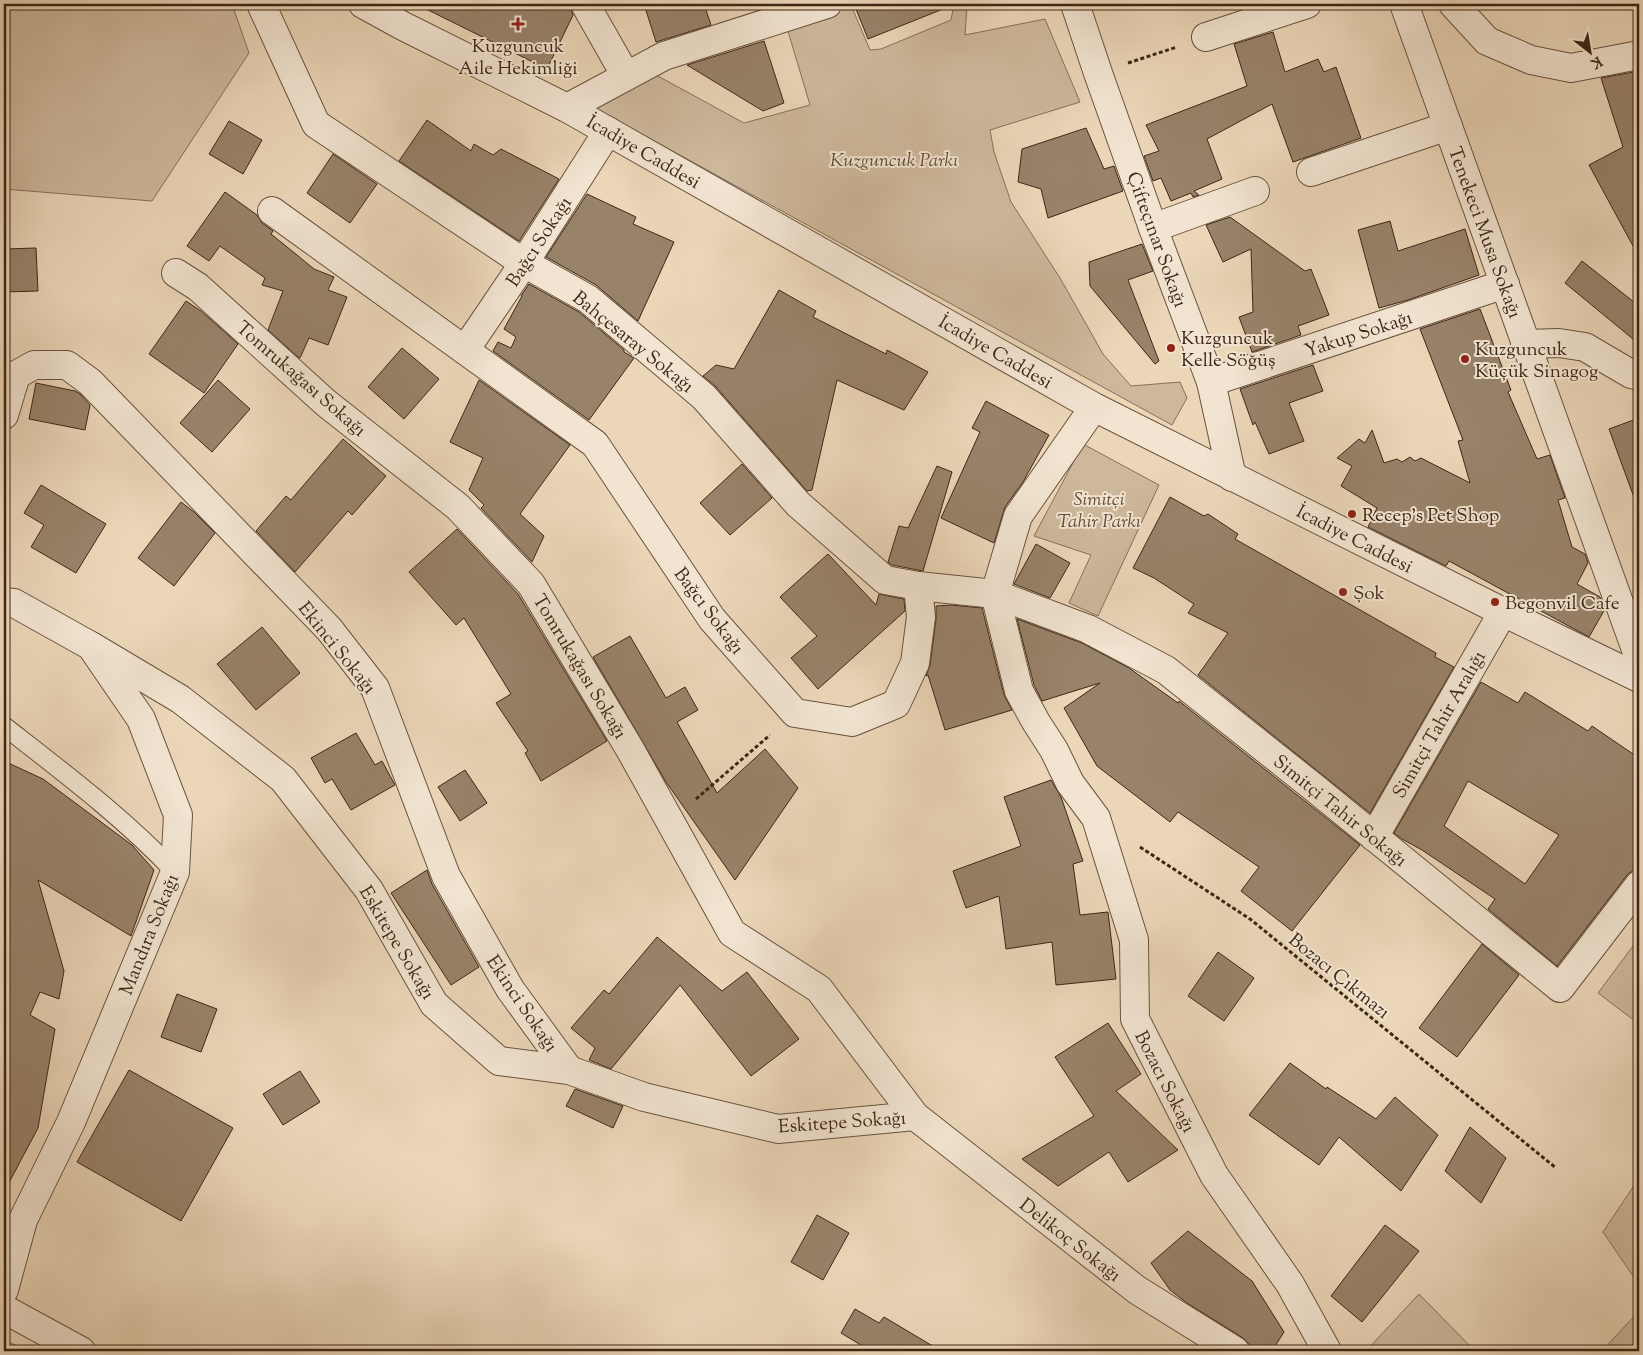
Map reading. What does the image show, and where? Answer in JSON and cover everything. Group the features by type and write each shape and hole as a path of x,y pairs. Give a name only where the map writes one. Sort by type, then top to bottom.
{"street":[{"name":"Bahçesaray Sokağı","path":"260,4 316,124 524,263 588,299 704,397 798,504 884,580 918,586 995,594"},
{"name":"İcadiye Caddesi","path":"363,4 567,108 1094,407 1639,678"},
{"path":"585,4 626,76"},
{"path":"567,108 664,56 827,4"},
{"name":"Çifteçınar Sokağı","path":"1075,4 1153,228 1211,382 1232,477"},
{"path":"1206,37 1307,4"},
{"name":"Tenekeci Musa Sokağı","path":"1404,4 1639,658"},
{"path":"1453,4 1487,41 1531,60 1571,68 1639,55"},
{"path":"1311,172 1448,126"},
{"name":"Bağcı Sokağı","path":"465,350 524,263 608,131"},
{"path":"1153,228 1254,191"},
{"name":"Bağcı Sokağı","path":"272,211 594,444 712,619 795,713"},
{"name":"Tomrukağası Sokağı","path":"176,273 198,286 326,403 458,507 531,584 631,751 732,932 819,989 915,1116"},
{"name":"Yakup Sokağı","path":"1211,382 1505,284"},
{"path":"1525,344 1559,344 1586,347 1631,374 1639,376"},
{"name":"Ekinci Sokağı","path":"4,414 16,375 34,365 67,365 90,382 329,629 375,688 446,876 510,988 569,1070"},
{"path":"995,594 1018,516 1094,407"},
{"path":"795,713 852,722 896,704 915,663 921,617 918,586"},
{"name":"Simitçi Tahir Sokağı","path":"995,594 1088,629 1166,670 1560,988 1639,885"},
{"name":"Bozacı Sokağı","path":"995,594 1019,691 1054,750 1070,783 1096,818 1134,940 1135,1019 1214,1175 1290,1284 1327,1351"},
{"name":"Mandıra Sokağı","path":"4,602 14,603 91,646 141,719 178,815 175,872 71,1122 23,1220 4,1290"},
{"name":"Simitçi Tahir Aralığı","path":"1374,836 1503,612"},
{"name":"Eskitepe Sokağı","path":"91,646 180,699 283,779 369,890 434,1004 499,1061 569,1070 644,1097 778,1129 915,1116"},
{"name":"Delikoç Sokağı","path":"915,1116 1137,1290 1235,1351"},
{"path":"4,1309 81,1351"}],"lane":[{"path":"4,726 99,801 158,854 175,872"}],"path":[{"path":"1098,73 1206,37"},
{"path":"670,821 795,713"},
{"name":"Bozacı Çıkmazı","path":"1136,845 1250,919 1556,1168"}],"green space":[{"path":"4,4 232,4 249,53 152,201 4,189"},
{"name":"Kuzguncuk Parkı","path":"954,4 967,4 965,35 1045,19 1080,102 990,130 994,152 1011,202 1060,278 1103,354 1131,386 1180,382 1187,398 1172,425 594,108 656,75 744,123 810,105 787,28 851,5 870,50 881,49 951,20"},
{"name":"Simitçi Tahir Parkı","path":"1083,444 1159,485 1098,616 1069,603 1091,555 1034,536"},
{"path":"1639,938 1639,1024 1598,993"},
{"path":"1639,1178 1639,1285 1603,1232"},
{"path":"1419,1294 1475,1351 1366,1351"},
{"path":"1639,1311 1639,1351 1602,1351"},
{"path":"4,1339 26,1351 4,1351"}],"building":[{"path":"416,4 560,4 571,9 573,15 547,69"},
{"path":"644,4 704,4 711,25 656,42"},
{"path":"854,4 952,4 953,5 868,39"},
{"path":"1273,32 1285,72 1318,59 1324,72 1336,67 1361,138 1293,162 1272,104 1207,139 1222,179 1194,191 1199,195 1193,197 1191,193 1171,201 1161,178 1153,181 1144,156 1159,151 1146,125 1247,86 1234,44"},
{"path":"764,41 784,103 763,111 687,65"},
{"path":"1639,71 1639,257 1589,165 1623,147 1601,78"},
{"path":"427,120 471,151 474,144 493,155 501,149 559,179 519,241 399,161"},
{"path":"229,121 262,140 243,174 209,154"},
{"path":"1086,128 1104,169 1114,166 1123,191 1048,218 1041,189 1018,182 1022,149"},
{"path":"333,154 377,184 350,223 307,193"},
{"path":"225,192 257,215 262,223 273,231 271,234 314,269 334,277 328,290 347,297 328,345 309,338 300,358 298,357 268,330 283,291 262,285 265,278 220,246 209,261 187,246"},
{"path":"587,194 636,217 633,224 674,242 638,321 596,285 546,257"},
{"path":"1230,217 1305,271 1311,269 1329,315 1298,326 1301,335 1252,352 1239,317 1253,312 1251,249 1223,262 1206,225"},
{"path":"1390,221 1398,251 1465,229 1479,275 1379,308 1358,230"},
{"path":"1142,244 1153,271 1128,280 1159,361 1155,364 1090,286 1089,262"},
{"path":"36,248 38,291 4,292 4,249"},
{"path":"1582,261 1639,306 1639,344 1565,283"},
{"path":"529,284 579,312 624,352 634,358 589,420 493,351 498,342 511,348 516,337 504,329"},
{"path":"779,290 816,311 813,317 886,354 887,350 928,372 904,410 837,380 812,490 807,491 716,387 703,376 716,365 734,369"},
{"path":"186,301 201,311 238,344 204,393 149,354"},
{"path":"1480,309 1511,390 1508,392 1537,459 1550,455 1565,498 1558,500 1572,547 1585,554 1588,563 1577,584 1600,597 1605,609 1589,637 1449,561 1446,566 1368,527 1377,508 1341,486 1352,466 1337,458 1359,439 1365,443 1372,430 1384,463 1397,459 1402,462 1410,457 1415,461 1421,458 1470,483 1458,441 1463,440 1420,329"},
{"path":"402,348 439,379 404,419 368,387"},
{"path":"1313,365 1323,391 1289,403 1304,441 1269,454 1255,422 1253,425 1240,389"},
{"path":"218,380 250,409 212,452 180,423"},
{"path":"479,380 570,445 520,514 544,536 532,562 481,508 484,505 469,490 483,458 450,442"},
{"path":"36,383 75,391 80,394 90,405 85,430 29,419"},
{"path":"986,401 1049,435 1023,482 1005,507 994,543 941,518 980,432 972,428"},
{"path":"1639,418 1639,503 1636,503 1609,429"},
{"path":"343,439 386,476 352,515 348,511 295,572 256,531 286,496 291,500"},
{"path":"742,464 772,498 730,535 700,503"},
{"path":"937,466 952,472 923,571 892,565 888,562 899,526 908,528"},
{"path":"41,485 106,524 76,573 31,547 44,525 24,513"},
{"path":"1170,497 1204,516 1208,514 1238,534 1235,539 1436,653 1435,657 1454,667 1370,813 1198,675 1228,633 1188,613 1194,604 1154,578 1133,568"},
{"path":"181,502 215,533 174,586 138,558"},
{"path":"457,529 518,594 607,741 541,781 525,753 528,751 496,703 511,694 464,618 456,625 409,572"},
{"path":"1036,544 1070,563 1050,598 1014,584"},
{"path":"828,554 876,605 879,594 904,599 905,611 818,689 791,658 817,636 780,597"},
{"path":"951,605 982,608 1004,695 1012,710 945,730 928,675 926,676 930,665 936,606"},
{"path":"1017,619 1082,643 1129,668 1178,703 1179,701 1360,845 1292,931 1241,891 1259,867 1178,812 1170,822 1097,766 1064,708 1100,683 1042,701 1034,685"},
{"path":"262,627 300,673 256,710 217,664"},
{"path":"630,636 666,698 685,687 698,710 677,722 717,793 765,749 798,788 735,880 666,782 593,657"},
{"path":"1481,682 1518,703 1525,692 1588,731 1592,726 1639,758 1639,863 1627,875 1557,966 1488,909 1495,899 1394,833","holes":["1468,781 1559,835 1525,884 1444,826"]},
{"path":"356,733 375,765 382,761 395,785 351,810 332,779 325,783 311,758"},
{"path":"4,761 43,779 132,845 154,870 131,936 38,880 64,971 59,999 40,992 30,1015 55,1029 38,1128 4,1192"},
{"path":"465,770 487,803 460,821 438,787"},
{"path":"1051,780 1061,797 1083,861 1073,864 1080,915 1108,912 1116,979 1056,985 1052,942 1006,949 999,896 966,908 953,871 1021,846 1004,797"},
{"path":"427,870 432,884 479,967 451,985 391,893"},
{"path":"657,937 722,991 747,972 799,1039 751,1076 680,985 611,1069 589,1060 595,1048 571,1028 604,990 609,994"},
{"path":"1482,944 1519,975 1457,1057 1419,1028"},
{"path":"1218,952 1254,978 1224,1021 1188,996"},
{"path":"177,994 217,1009 201,1052 161,1037"},
{"path":"1108,1023 1141,1074 1116,1091 1178,1150 1128,1182 1109,1152 1058,1186 1022,1159 1094,1116 1055,1057"},
{"path":"1290,1063 1326,1089 1327,1087 1376,1119 1395,1097 1438,1135 1401,1191 1339,1137 1319,1165 1249,1115"},
{"path":"129,1070 233,1128 181,1221 77,1162"},
{"path":"300,1071 320,1102 283,1125 263,1094"},
{"path":"575,1089 623,1106 613,1128 566,1106"},
{"path":"1470,1127 1506,1158 1481,1203 1445,1171"},
{"path":"817,1215 849,1233 823,1280 791,1262"},
{"path":"1385,1225 1419,1251 1362,1322 1331,1296"},
{"path":"1188,1231 1252,1281 1284,1332 1272,1351 1251,1351 1248,1343 1243,1338 1187,1303 1170,1290 1151,1263"},
{"path":"855,1309 879,1323 884,1317 941,1351 862,1351 864,1347 841,1333"}],"place":[{"name":"Kuzguncuk Aile Hekimliği","path":"518,24"},
{"name":"Kuzguncuk Kelle Söğüş","path":"1171,348"},
{"name":"Kuzguncuk Küçük Sinagog","path":"1465,359"},
{"name":"Recep's Pet Shop","path":"1352,514"},
{"name":"Şok","path":"1343,592"},
{"name":"Begonvil Cafe","path":"1495,602"}]}
